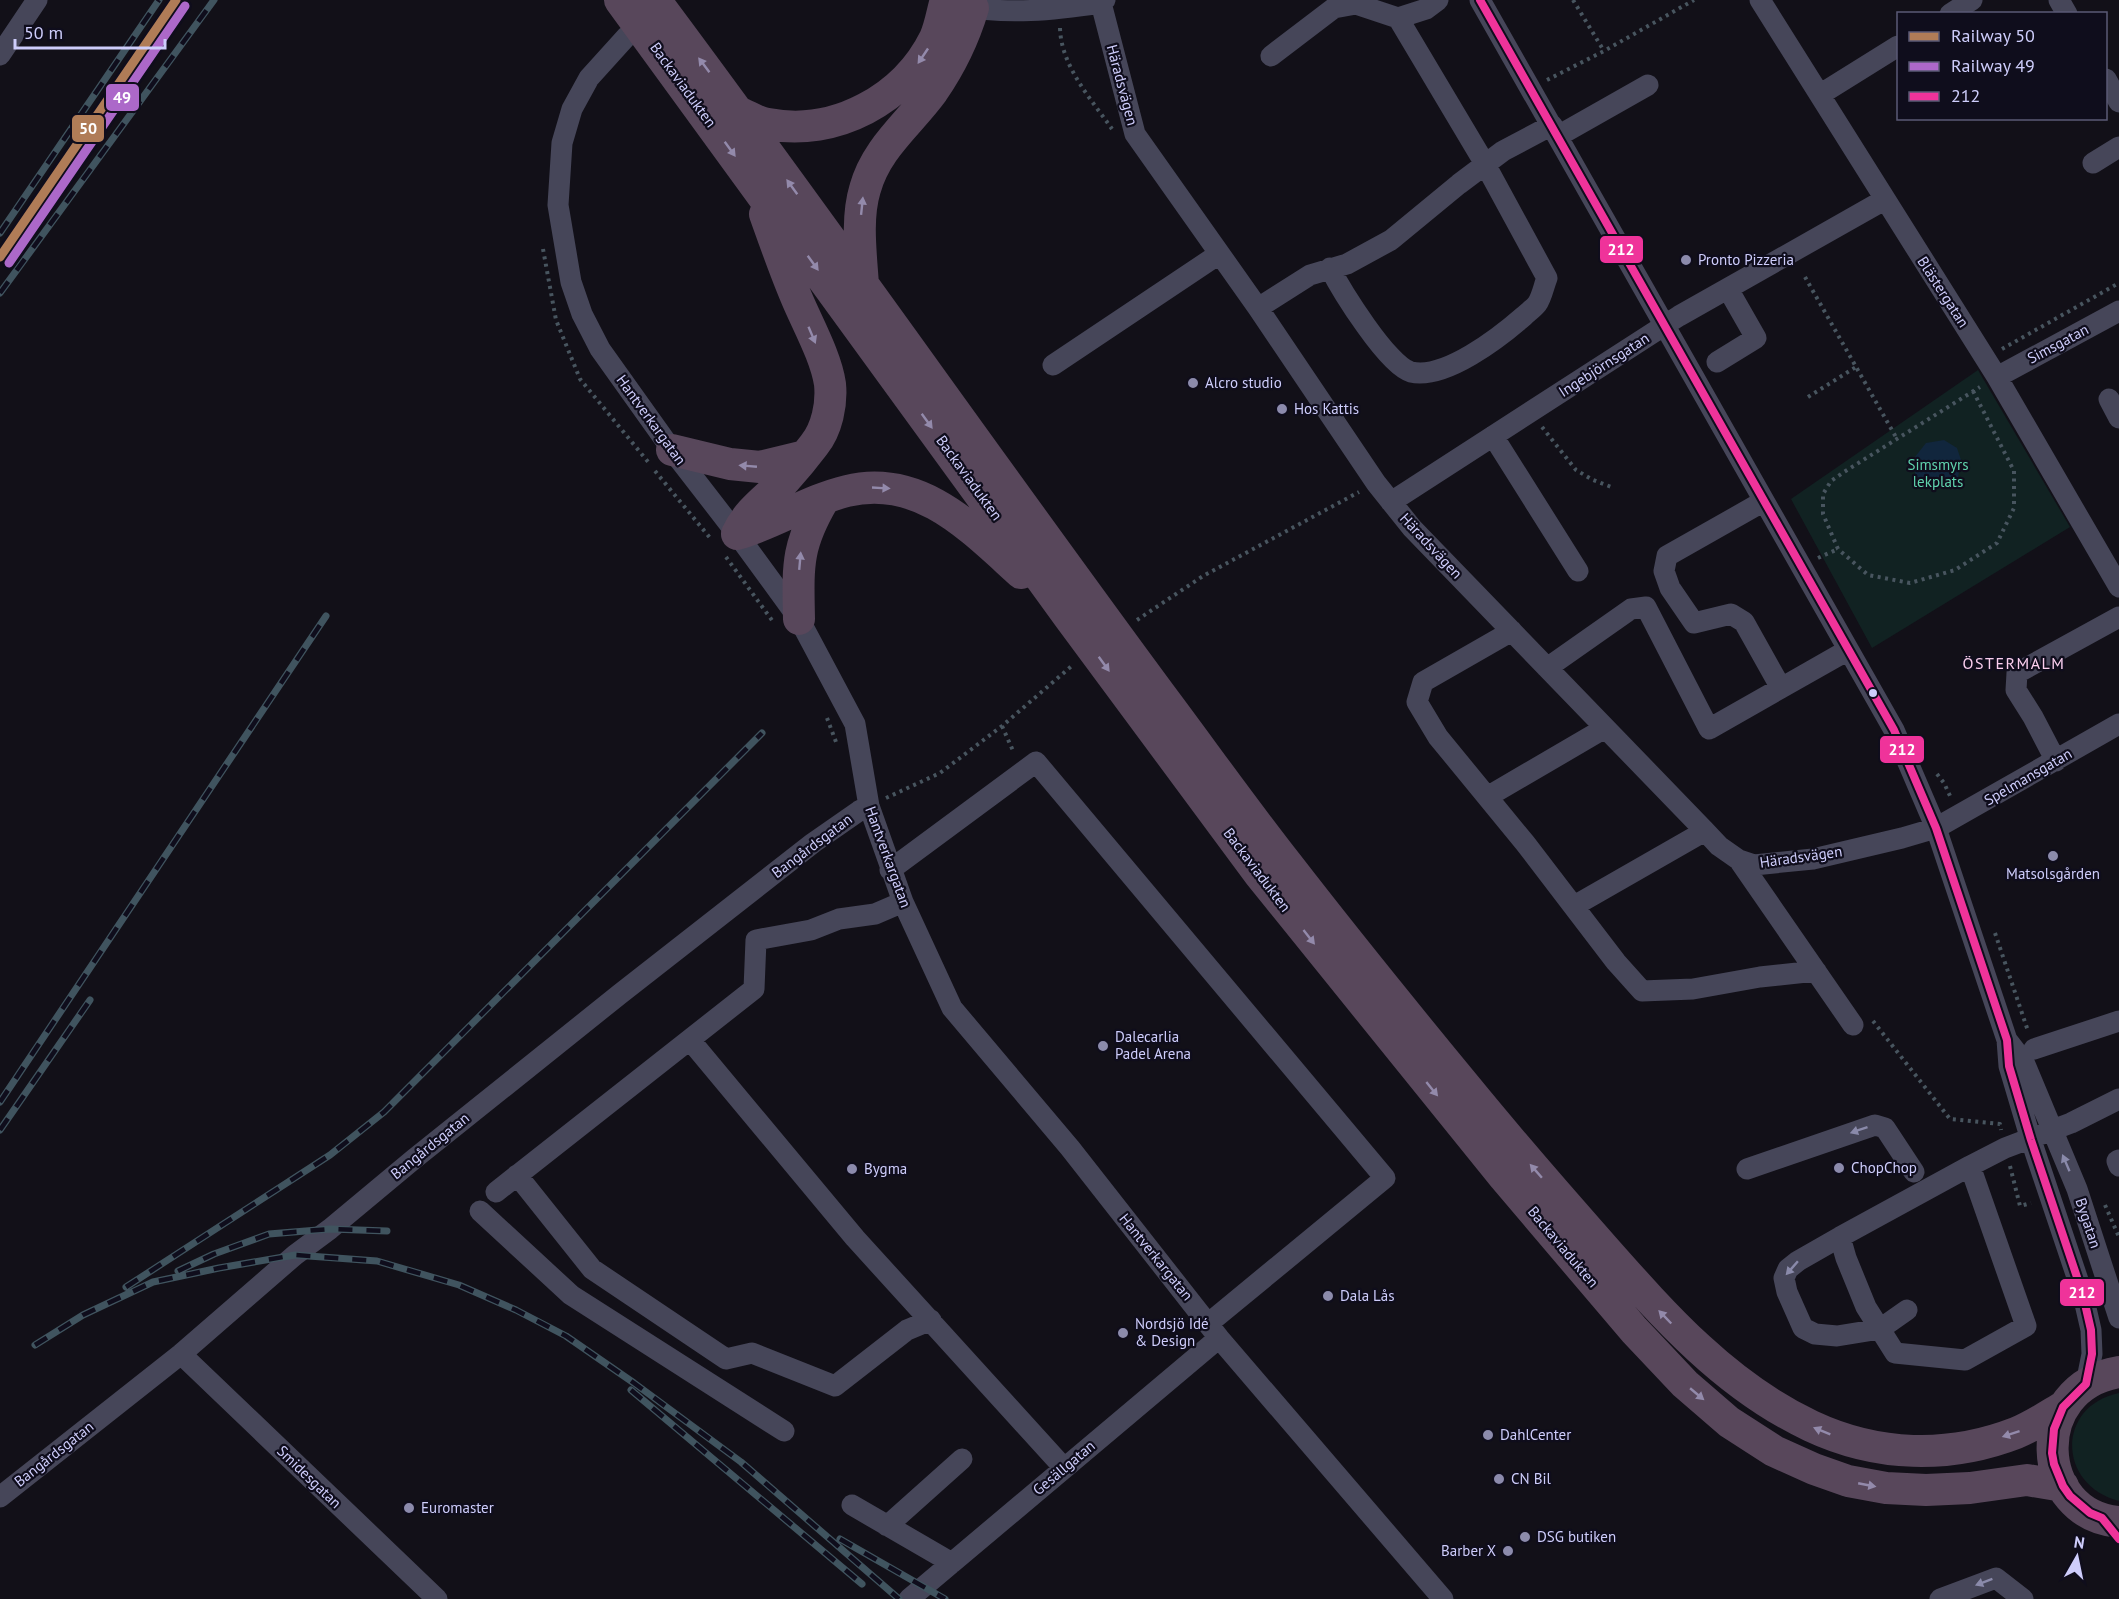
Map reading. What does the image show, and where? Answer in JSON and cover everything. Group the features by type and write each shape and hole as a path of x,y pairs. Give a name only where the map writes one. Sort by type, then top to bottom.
{"highway":[{"name":"Backaviadukten","path":"620,0 1069,617 1260,875 1504,1177 1634,1330 1685,1384 1729,1422 1774,1450 1814,1469 1848,1481 1886,1488 1926,1490 1970,1488 2027,1480 2063,1486"},
{"name":"Backaviadukten","path":"655,0 1091,600 1284,860 1525,1158 1663,1315 1692,1344 1728,1375 1809,1426 1844,1440 1881,1449 1920,1452 1957,1450 2021,1431 2063,1407"},
{"path":"738,112 765,124 793,128 815,127 837,122 862,111 885,96 906,77 923,57 935,36 960,3"},
{"path":"863,285 861,252 862,207 865,189 871,172 891,139 932,91 949,66 963,39 960,3"},
{"path":"737,534 743,521 752,510 784,481 817,442 827,419 830,387 827,371 789,282 754,182"},
{"path":"672,450 730,464 760,467 805,456"},
{"path":"737,534 848,491 872,488 897,489 938,504 991,545 1069,617"},
{"path":"799,619 799,560 802,544 812,519 824,499"},
{"path":"2113,1526 2080,1505 2063,1486 2057,1476 2052,1453 2054,1429 2063,1407 2086,1384 2097,1378 2119,1372"}],"street":[{"path":"0,55 37,0"},
{"path":"1271,56 1334,8 1356,4 1398,18 1426,9 1438,0"},
{"name":"Bygatan","path":"1480,0 1894,730 1936,828 2007,1040 2009,1066 2031,1140 2083,1295 2091,1330 2092,1354 2086,1384"},
{"name":"Blästergatan","path":"1760,0 1997,376 2119,587"},
{"path":"1953,12 1972,0"},
{"path":"960,3 1024,12 1060,9 1103,1"},
{"name":"Häradsvägen","path":"1103,1 1135,134 1258,308 1376,483 1412,528 1719,846 1739,860 1754,865 1813,859 1936,828"},
{"path":"1330,268 1342,291 1386,353 1410,372 1435,371 1469,356 1502,335 1538,303 1547,278 1485,164 1398,18"},
{"name":"Hantverkargatan","path":"627,36 589,78 572,109 562,143 558,205 571,282 582,314 600,349 672,450 799,619 855,724 869,806 890,870 952,1008 1070,1148 1214,1330 1443,1599"},
{"path":"1821,94 1897,47"},
{"path":"2107,82 2119,102"},
{"path":"1258,308 1310,275 1347,264 1391,240 1503,151 1555,131 1648,85"},
{"path":"2093,163 2119,147"},
{"name":"Ingebjörnsgatan","path":"1391,502 1664,326 1884,200"},
{"path":"1053,365 1219,254"},
{"path":"1717,362 1756,338 1728,289"},
{"name":"Simsgatan","path":"1997,376 2119,311"},
{"path":"1493,436 1578,571"},
{"path":"1764,501 1667,556 1664,571 1670,588 1682,609 1694,623 1731,614 1744,622 1781,688"},
{"path":"1547,668 1631,609 1646,607 1709,729 1848,650"},
{"path":"2056,761 2016,690 2017,674 2119,617"},
{"path":"1512,631 1423,682 1417,702 1437,736 1574,906 1616,962 1642,991 1693,988 1760,977 1816,972"},
{"name":"Spelmansgatan","path":"1936,828 2119,724"},
{"path":"1487,797 1605,728"},
{"name":"Gesällgatan","path":"909,1599 1064,1468 1214,1330 1385,1178 1036,762 1022,773"},
{"path":"890,870 1022,773"},
{"name":"Bangårdsgatan","path":"0,1497 180,1354 295,1255 620,994 813,843 869,806"},
{"path":"1574,906 1705,831"},
{"path":"1739,860 1816,972 1860,1019"},
{"path":"496,1192 754,989 756,940 811,930 839,919 875,914 903,902"},
{"path":"2034,1049 2119,1021"},
{"path":"690,1040 855,1238 1064,1468"},
{"name":"Bygatan","path":"2007,1040 2024,1062 2077,1189 2119,1318"},
{"path":"1907,1310 1880,1329 1837,1336 1815,1334 1803,1328 1787,1292 1784,1278 1788,1269 1798,1261 1970,1166 2119,1099"},
{"path":"1748,1169 1875,1125 1885,1128 1914,1172"},
{"path":"2119,1160 2117,1161 2119,1166"},
{"path":"1840,1237 1866,1307 1894,1353 1965,1360 2026,1326 1970,1166"},
{"path":"517,1175 592,1269 726,1359 752,1353 835,1386 908,1330 931,1320"},
{"path":"480,1211 571,1295 784,1431"},
{"name":"Smidesgatan","path":"180,1354 436,1599"},
{"path":"887,1526 962,1459"},
{"path":"852,1505 952,1563"},
{"path":"1940,1599 1996,1578 2023,1599"}],"path":[{"path":"1573,0 1604,51"},
{"path":"1531,88 1604,51 1694,0"},
{"path":"1060,9 1060,33 1066,57 1080,84 1121,141 1135,134"},
{"path":"1804,277 1897,439"},
{"path":"1985,358 2119,282"},
{"path":"1808,397 1856,367"},
{"path":"1973,391 2014,471 2014,508 1997,543 1955,570 1910,583 1868,575 1838,549 1823,514 1824,494 1831,481 1897,439 1973,391 1997,376"},
{"path":"1530,412 1576,470 1614,488"},
{"path":"1129,625 1203,576 1376,483"},
{"path":"869,806 940,773 1002,726 1078,661"},
{"path":"1002,726 1022,773"},
{"path":"1860,1019 1950,1119 2000,1124 2020,1206 2051,1196"}],"green space":[{"name":"Simsmyrs lekplats","path":"1978,370 2070,527 1872,648 1791,499"},
{"path":"2119,1393 2119,1501 2099,1492 2084,1479 2075,1463 2072,1446 2075,1429 2084,1413 2098,1401"}],"water":[{"path":"1944,440 1957,448 1961,460 1958,478 1941,486 1931,485 1915,475 1915,457 1926,443"}],"railway":[{"path":"0,233 159,0"},
{"path":"0,293 214,0"},
{"path":"0,1102 326,616"},
{"path":"126,1287 330,1155 384,1112 762,733"},
{"path":"0,1130 90,1000"},
{"path":"178,1271 214,1254 269,1234 330,1229 387,1231"},
{"path":"35,1345 83,1315 153,1282 295,1255 377,1261 459,1285 516,1310 566,1336 634,1383 741,1462 899,1599"},
{"path":"631,1390 862,1584"},
{"path":"840,1539 945,1599"}],"rail line":[{"name":"50","path":"0,257 176,0"},
{"name":"49","path":"9,263 185,6"}],"transit line":[{"name":"212","path":"1480,0 1894,730 1936,828 2007,1040 2009,1066 2031,1140 2083,1295 2091,1330 2092,1354 2086,1384 2063,1407 2054,1429 2052,1453 2054,1464 2070,1496 2090,1513 2102,1518 2119,1539"}],"place":[{"name":"Pronto Pizzeria","path":"1686,260"},
{"name":"Alcro studio","path":"1193,383"},
{"name":"Hos Kattis","path":"1282,409"},
{"name":"Matsolsgården","path":"2053,856"},
{"name":"Dalecarlia Padel Arena","path":"1103,1046"},
{"name":"ChopChop","path":"1839,1168"},
{"name":"Bygma","path":"852,1169"},
{"name":"Dala Lås","path":"1328,1296"},
{"name":"Nordsjö Idé & Design","path":"1123,1333"},
{"name":"DahlCenter","path":"1488,1435"},
{"name":"CN Bil","path":"1499,1479"},
{"name":"Euromaster","path":"409,1508"},
{"name":"DSG butiken","path":"1525,1537"},
{"name":"Barber X","path":"1508,1551"}],"district":[{"name":"ÖSTERMALM","path":"2014,663"}]}
